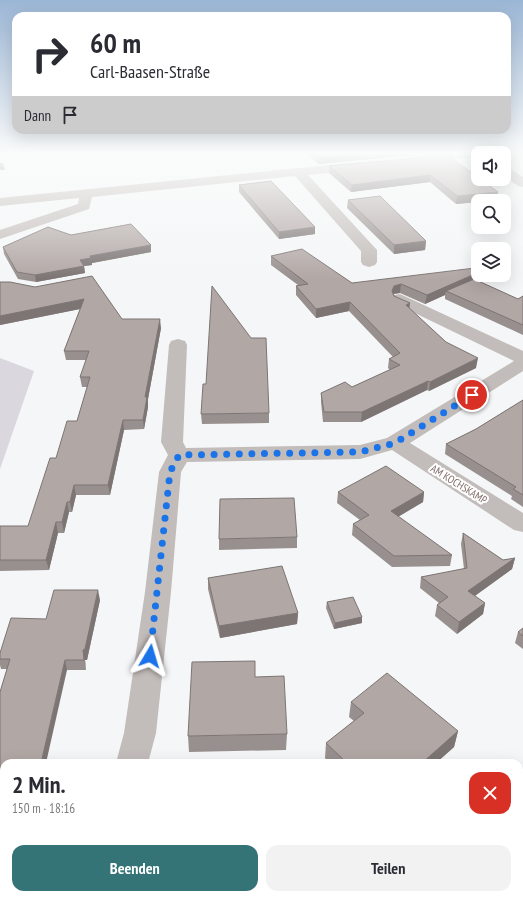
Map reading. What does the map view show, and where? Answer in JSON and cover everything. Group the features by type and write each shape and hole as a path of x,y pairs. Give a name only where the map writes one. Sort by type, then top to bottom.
{"street":[{"path":"0,202 76,195"},
{"path":"0,235 84,206 86,195"},
{"path":"319,195 369,250 369,262"},
{"path":"400,299 523,358"},
{"path":"178,345 172,442 179,455"},
{"path":"179,455 360,452 395,443 523,363"},
{"name":"AM KOCHSKAMP","path":"395,443 523,524"},
{"path":"133,759 140,733 158,592 170,472 179,455"}],"shaded area":[{"path":"0,358 34,371 0,469"}],"building":[{"path":"247,195 284,195 315,227 279,232"},
{"path":"380,196 426,241 394,245 348,200"},
{"path":"131,224 151,245 90,256 91,258 80,260 84,266 35,275 17,272 3,247 48,227 71,235"},
{"path":"302,249 352,283 471,268 471,276 427,295 401,284 394,286 392,291 394,296 410,303 406,305 446,342 478,358 430,382 428,381 362,412 324,412 321,393 345,382 352,387 400,365 389,359 400,353 350,302 316,309 296,286 308,284 271,256"},
{"path":"92,276 122,319 160,319 145,397 147,397 143,420 123,420 108,485 74,485 70,502 67,502 62,522 56,522 46,560 0,560 0,526 28,526 50,458 56,458 67,421 77,421 90,377 80,377 89,351 64,351 84,299 0,316 0,282 10,282 35,287"},
{"path":"471,280 471,282 481,282 518,299 523,296 523,325 446,291"},
{"path":"212,286 251,338 266,338 269,413 201,414 203,384 206,384"},
{"path":"523,400 523,495 513,489 516,487 446,444 476,429"},
{"path":"386,466 424,492 391,511 452,555 394,556 353,524 369,515 338,492"},
{"path":"294,498 297,537 219,539 220,499"},
{"path":"463,533 503,560 515,558 468,591 485,603 459,622 437,605 448,597 421,577 467,568"},
{"path":"282,566 298,613 219,626 208,578"},
{"path":"54,590 98,590 85,649 83,650 84,660 65,660 42,759 0,759 0,692 10,659 0,659 0,653 11,618 46,619"},
{"path":"353,597 362,617 335,623 327,602"},
{"path":"523,628 523,636 518,632"},
{"path":"255,661 255,677 284,676 287,734 188,736 192,662"},
{"path":"387,673 458,731 426,759 343,759 326,743 364,713 351,702"}],"route":[{"path":"150,656 170,472 179,455 360,452 395,443 472,395"}]}
